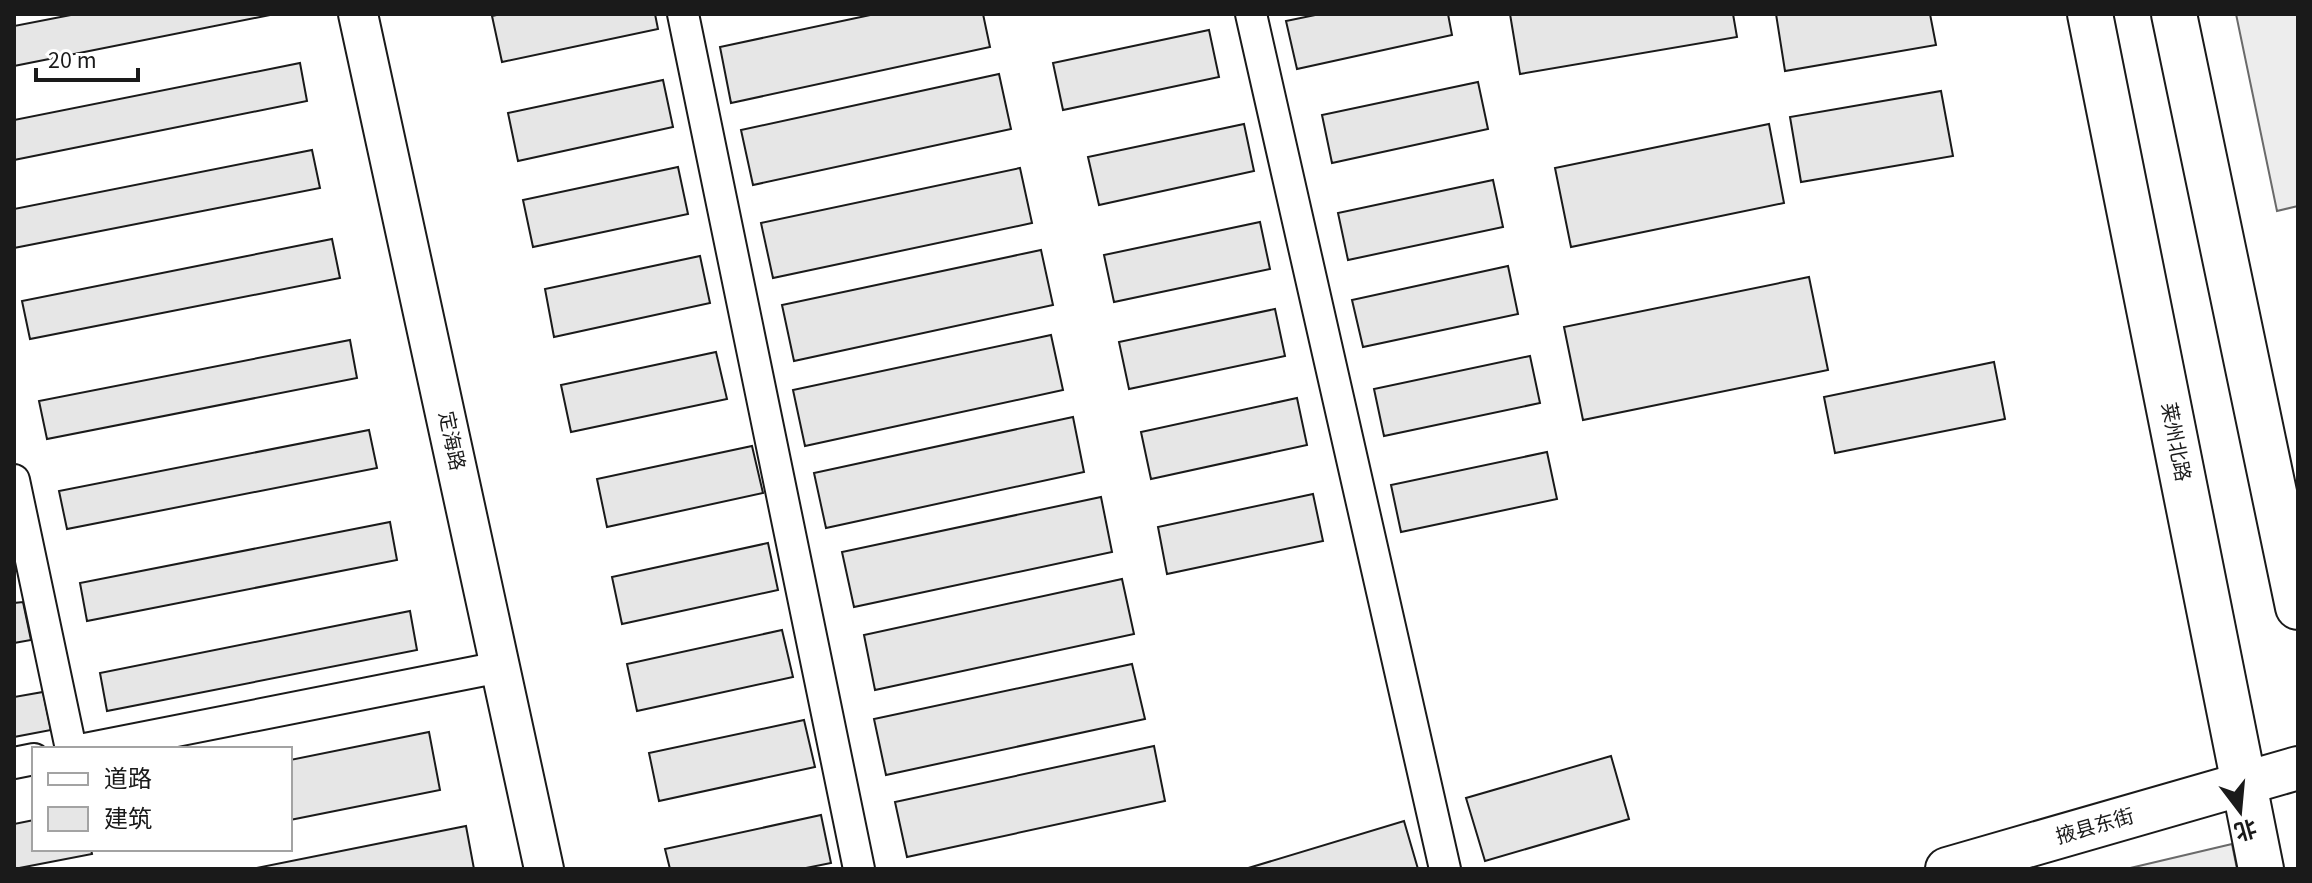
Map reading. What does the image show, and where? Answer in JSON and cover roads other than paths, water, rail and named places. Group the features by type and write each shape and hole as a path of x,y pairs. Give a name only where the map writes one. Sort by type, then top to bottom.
{"main road":[{"name":"莱州北路","path":"2090,14 2261,869"},
{"path":"2174,14 2298,607"},
{"name":"掖县东街","path":"1947,869 2298,768"}],"street":[{"name":"定海路","path":"358,14 544,869"},
{"path":"683,14 859,869"},
{"path":"1251,14 1445,869"},
{"path":"14,480 71,747"},
{"path":"95,747 500,667"}]}
